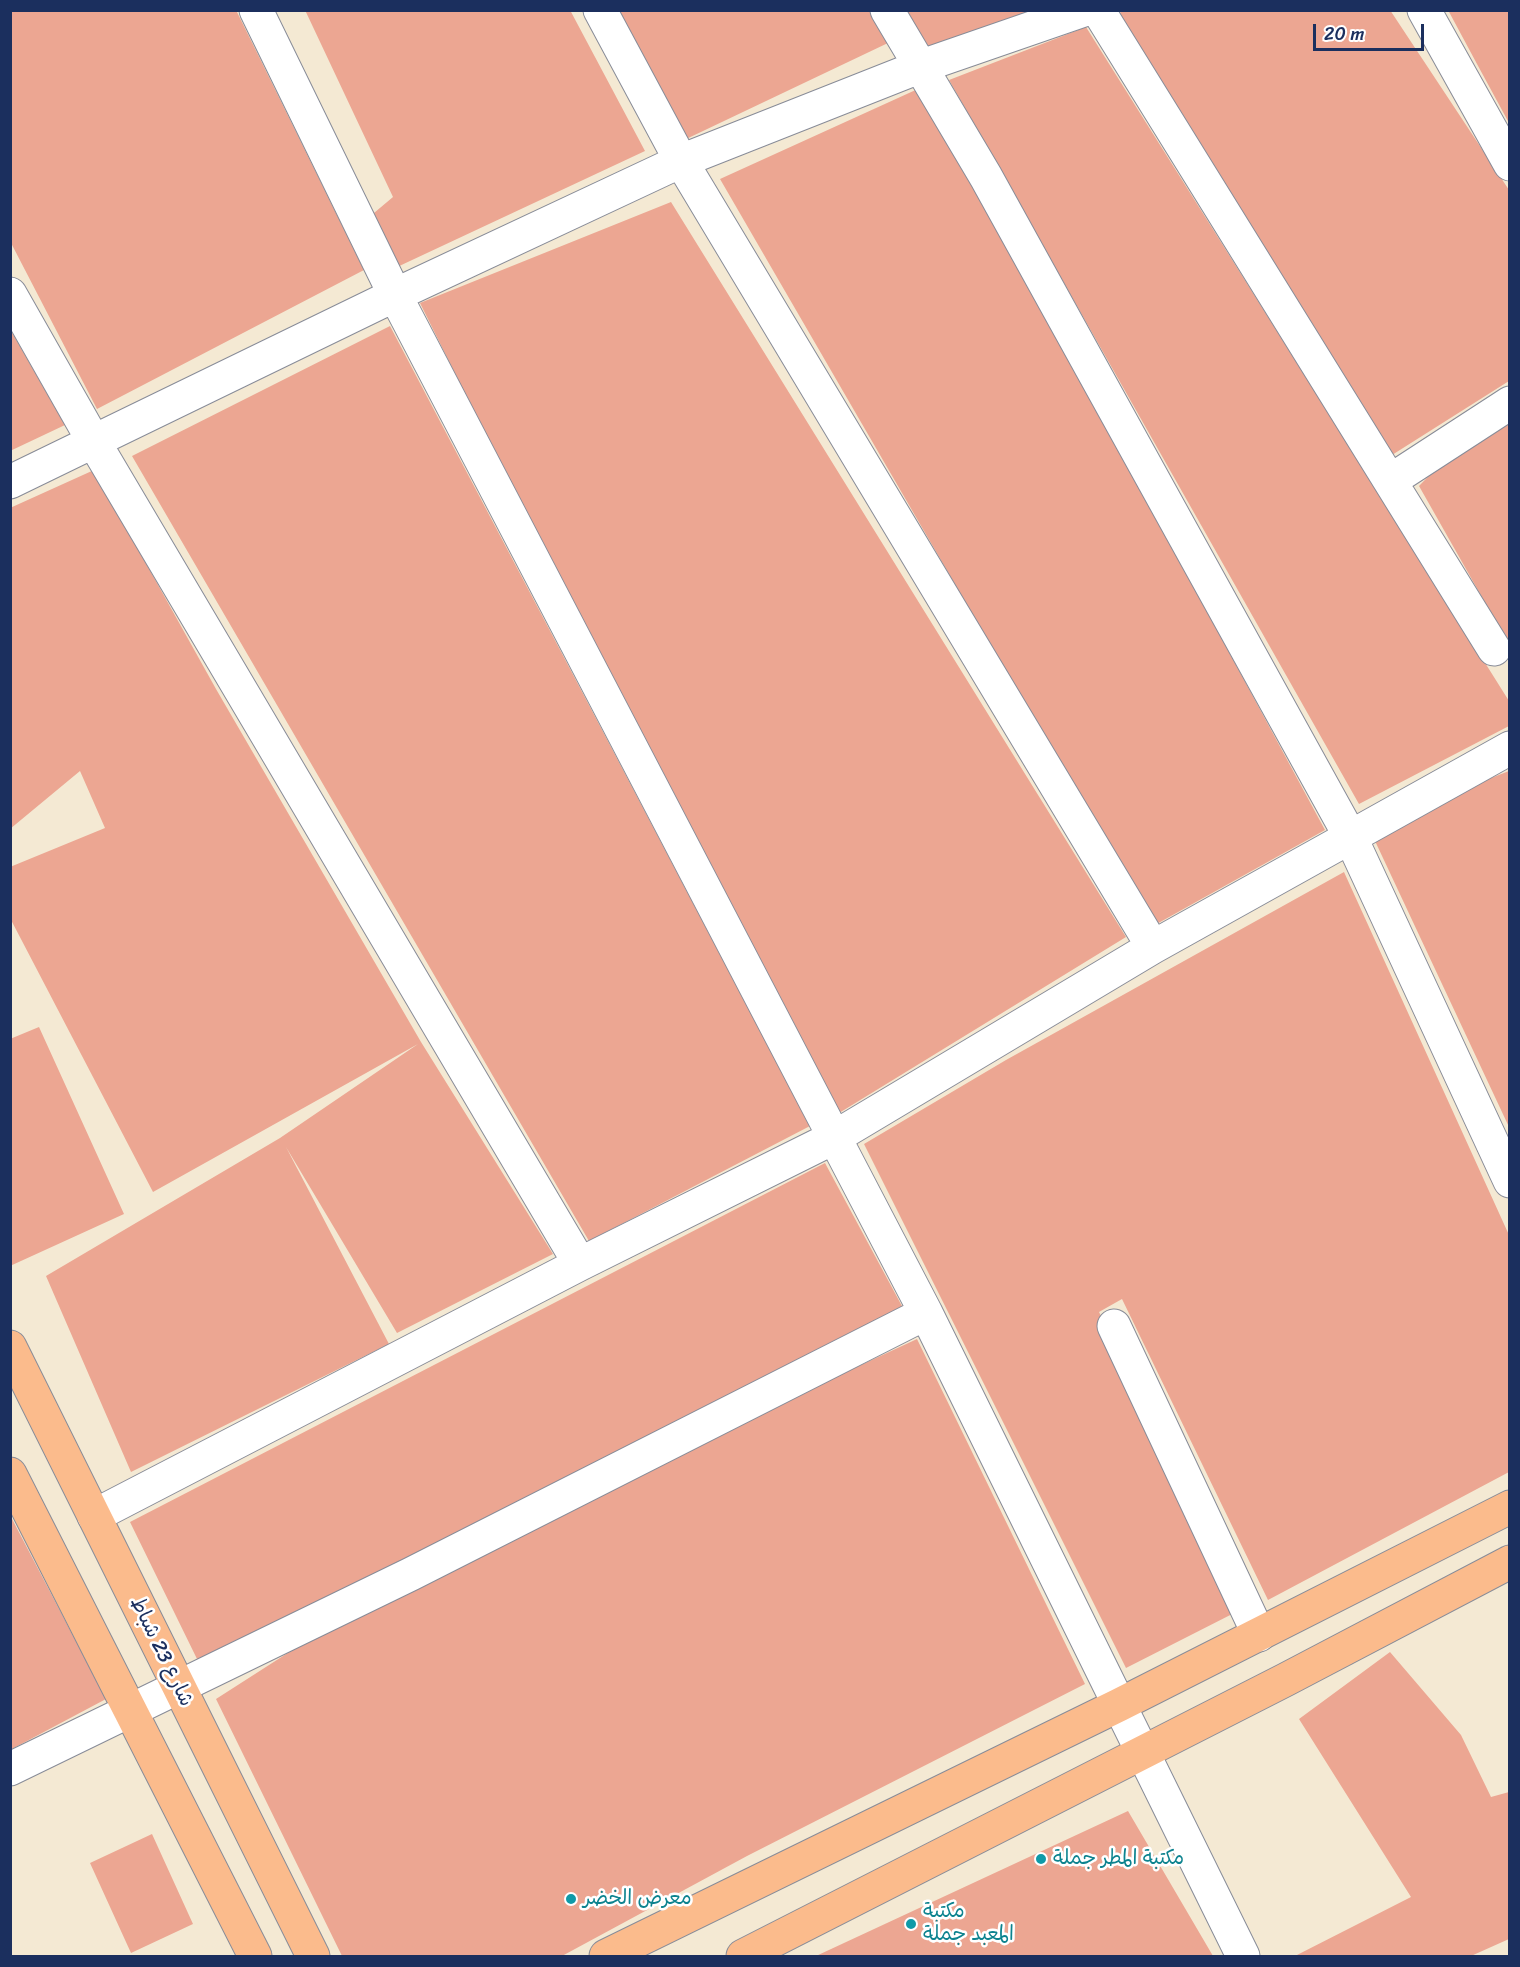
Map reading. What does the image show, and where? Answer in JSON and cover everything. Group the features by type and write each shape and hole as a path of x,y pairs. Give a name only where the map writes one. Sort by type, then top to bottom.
{"main road":[{"name":"شارع 23 شباط","path":"10,1347 313,1956"},
{"path":"10,1474 255,1956"},
{"path":"606,1956 1119,1705 1509,1507"},
{"path":"756,1954 1509,1562"}],"street":[{"path":"256,10 395,295 926,1312 1243,1956"},
{"path":"600,10 681,161 1153,947"},
{"path":"887,10 986,177 1350,836 1509,1181"},
{"path":"10,482 395,295 681,161 919,67 1084,10"},
{"path":"1098,10 1494,649"},
{"path":"1424,10 1509,164"},
{"path":"10,294 94,442 580,1264"},
{"path":"1390,481 1509,403"},
{"path":"94,1516 580,1264 835,1137 1153,947 1509,748"},
{"path":"10,1769 432,1563 926,1312"},
{"path":"1114,1326 1259,1635"}],"building":[{"path":"10,10 236,10 364,270 97,409 10,241"},
{"path":"305,10 570,10 645,151 395,268 368,218 393,197"},
{"path":"610,10 870,10 888,43 682,141"},
{"path":"905,10 1039,10 932,58"},
{"path":"1126,10 1390,10 1509,190 1509,381 1392,455 1119,13"},
{"path":"1448,10 1509,10 1509,123 1477,64"},
{"path":"1086,27 1509,701 1509,726 1359,804 949,80"},
{"path":"920,88 1325,830 1153,926 720,179"},
{"path":"671,202 1126,937 826,1121 420,303"},
{"path":"390,326 810,1126 589,1241 132,456"},
{"path":"10,329 65,425 10,451"},
{"path":"1509,409 1509,645 1419,486 1483,420"},
{"path":"94,470 216,689 421,1042 553,1254 397,1333 286,1147 389,1344 131,1472 46,1276 280,1138 418,1044 153,1192 10,918 10,867 105,828 80,771 10,829 10,508"},
{"path":"1509,771 1509,1127 1368,826"},
{"path":"1344,872 1509,1235 1509,1472 1268,1600 1122,1299 1099,1312 1246,1607 1126,1668 864,1144 1006,1060"},
{"path":"39,1027 124,1214 10,1266 10,1039"},
{"path":"825,1163 910,1321 198,1661 130,1522"},
{"path":"917,1339 1085,1684 747,1856 562,1956 342,1956 216,1699 411,1574"},
{"path":"10,1515 106,1699 10,1750"},
{"path":"1390,1652 1461,1735 1491,1797 1509,1792 1509,1939 1471,1956 1295,1956 1411,1897 1299,1719"},
{"path":"1128,1811 1213,1956 816,1956"},
{"path":"152,1834 193,1924 131,1953 90,1863"}],"place":[{"name":"مكتبة المطر جملة","path":"1041,1859"},
{"name":"معرض الخضر","path":"571,1899"},
{"name":"مكتبة المعبد جملة","path":"911,1924"}]}
